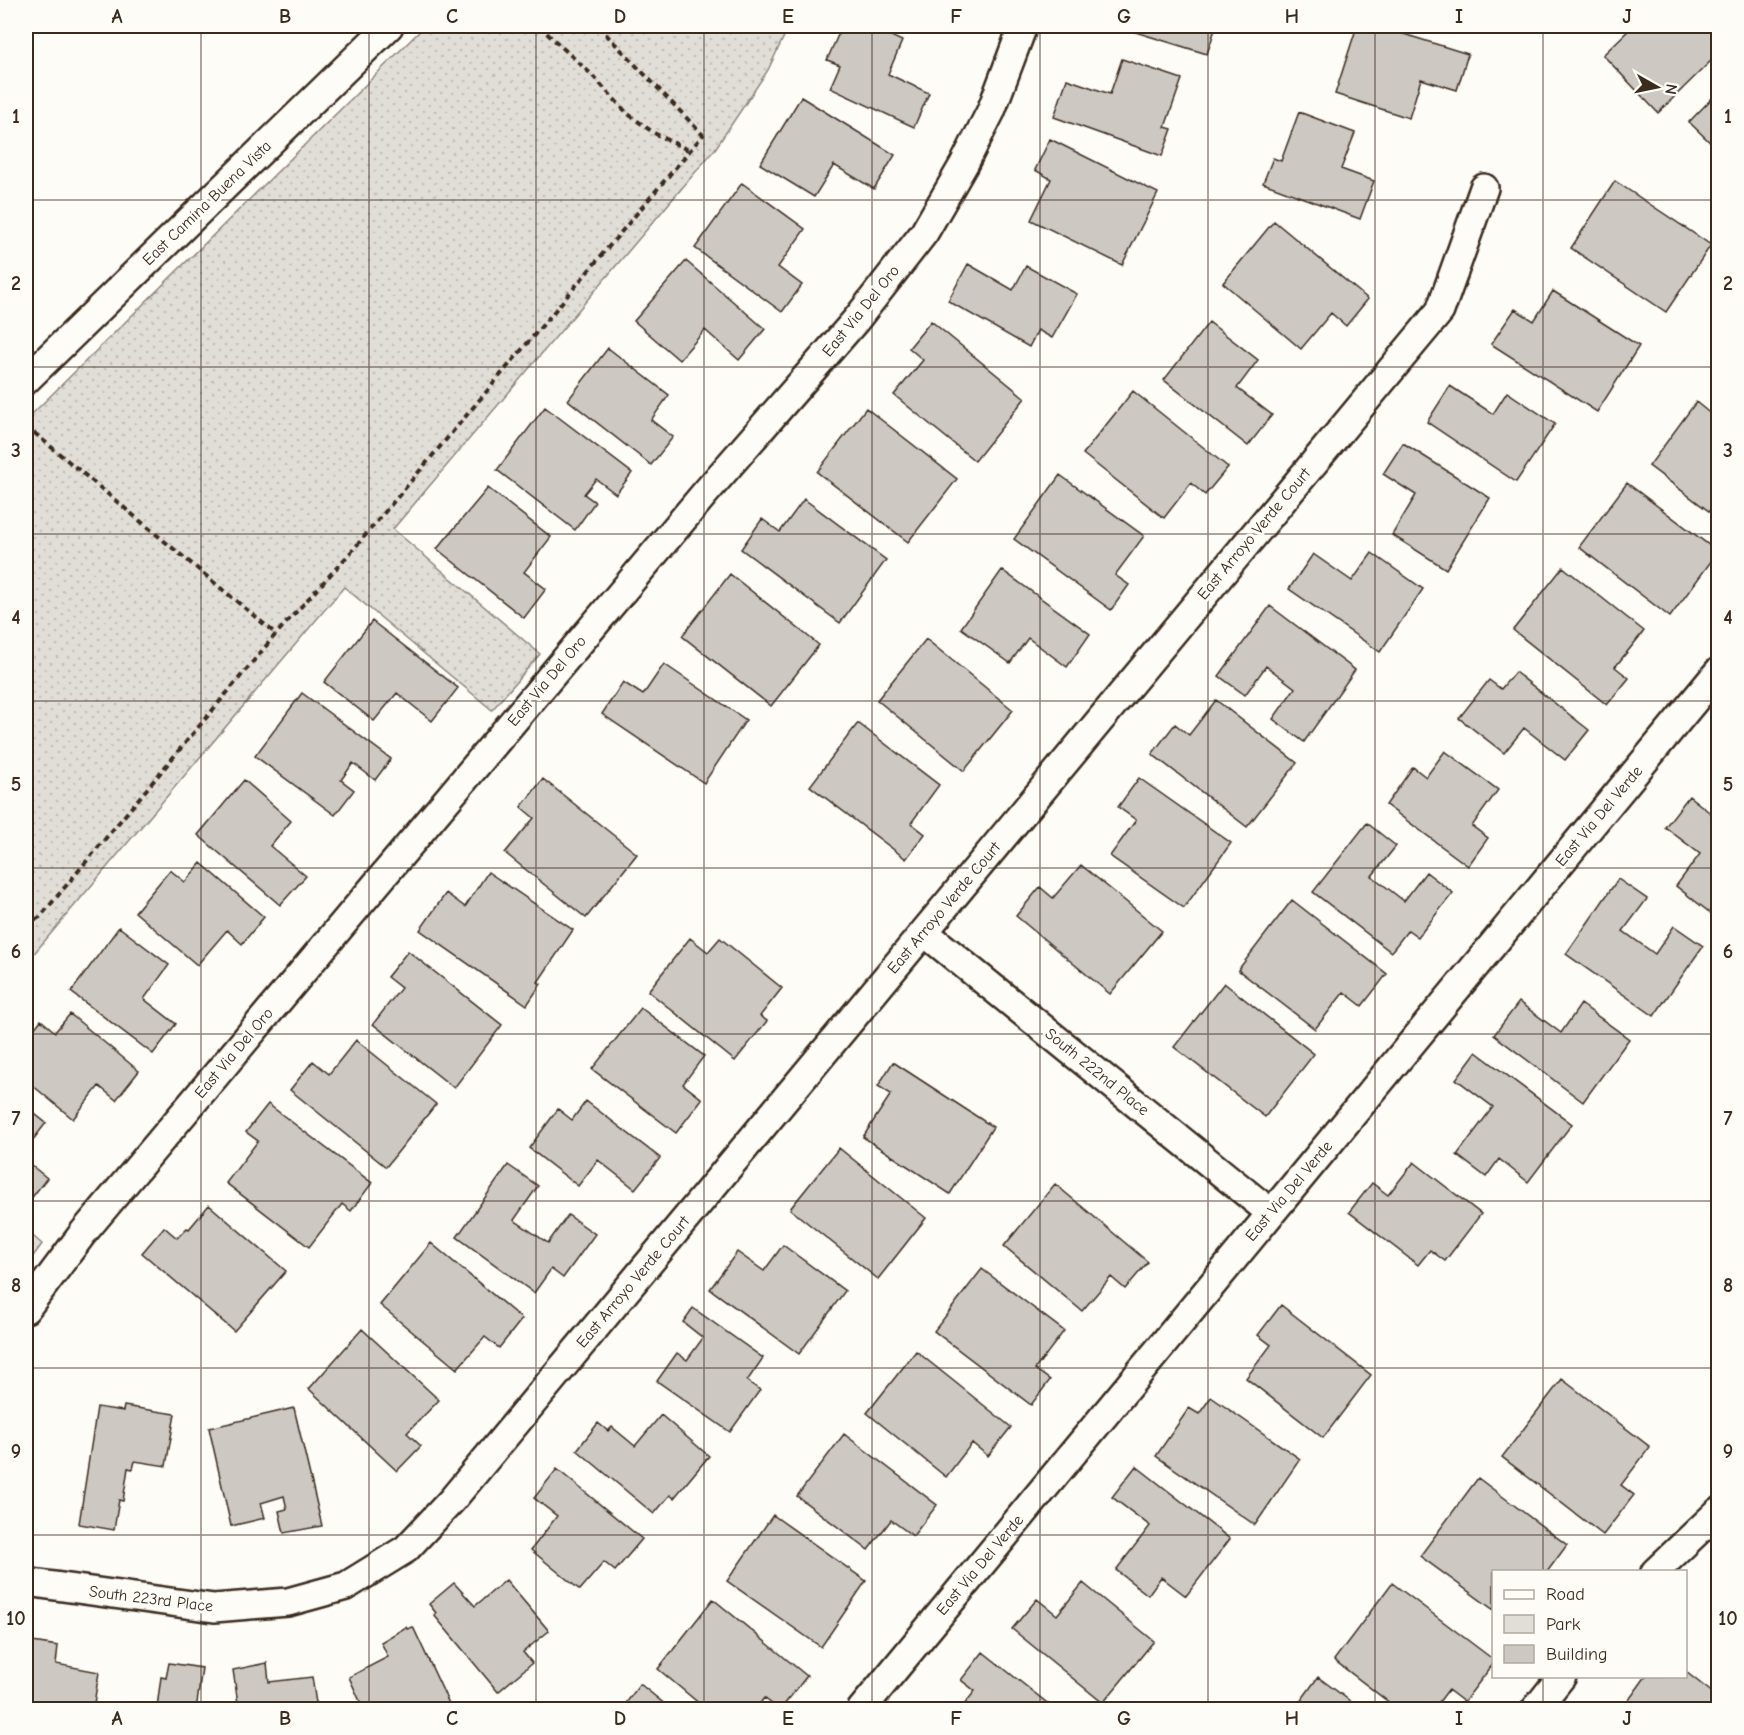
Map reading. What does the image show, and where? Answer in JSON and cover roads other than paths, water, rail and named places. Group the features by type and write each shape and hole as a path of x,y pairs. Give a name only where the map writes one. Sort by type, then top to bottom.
{"street":[{"name":"East Camina Buena Vista","path":"26,380 389,26"},
{"name":"East Via Del Oro","path":"26,1309 83,1233 699,501 856,320 924,233 964,164 991,111 1023,26"},
{"name":"East Arroyo Verde Court","path":"346,1586 406,1549 452,1500 1440,311 1484,188"},
{"name":"East Via Del Verde","path":"861,1710 1271,1213 1709,702 1719,672"},
{"name":"South 222nd Place","path":"924,932 1271,1213"},
{"path":"1657,1570 1719,1512"},
{"name":"South 223rd Place","path":"26,1582 214,1608 288,1602 346,1586"},
{"path":"1535,1710 1561,1678"}]}
